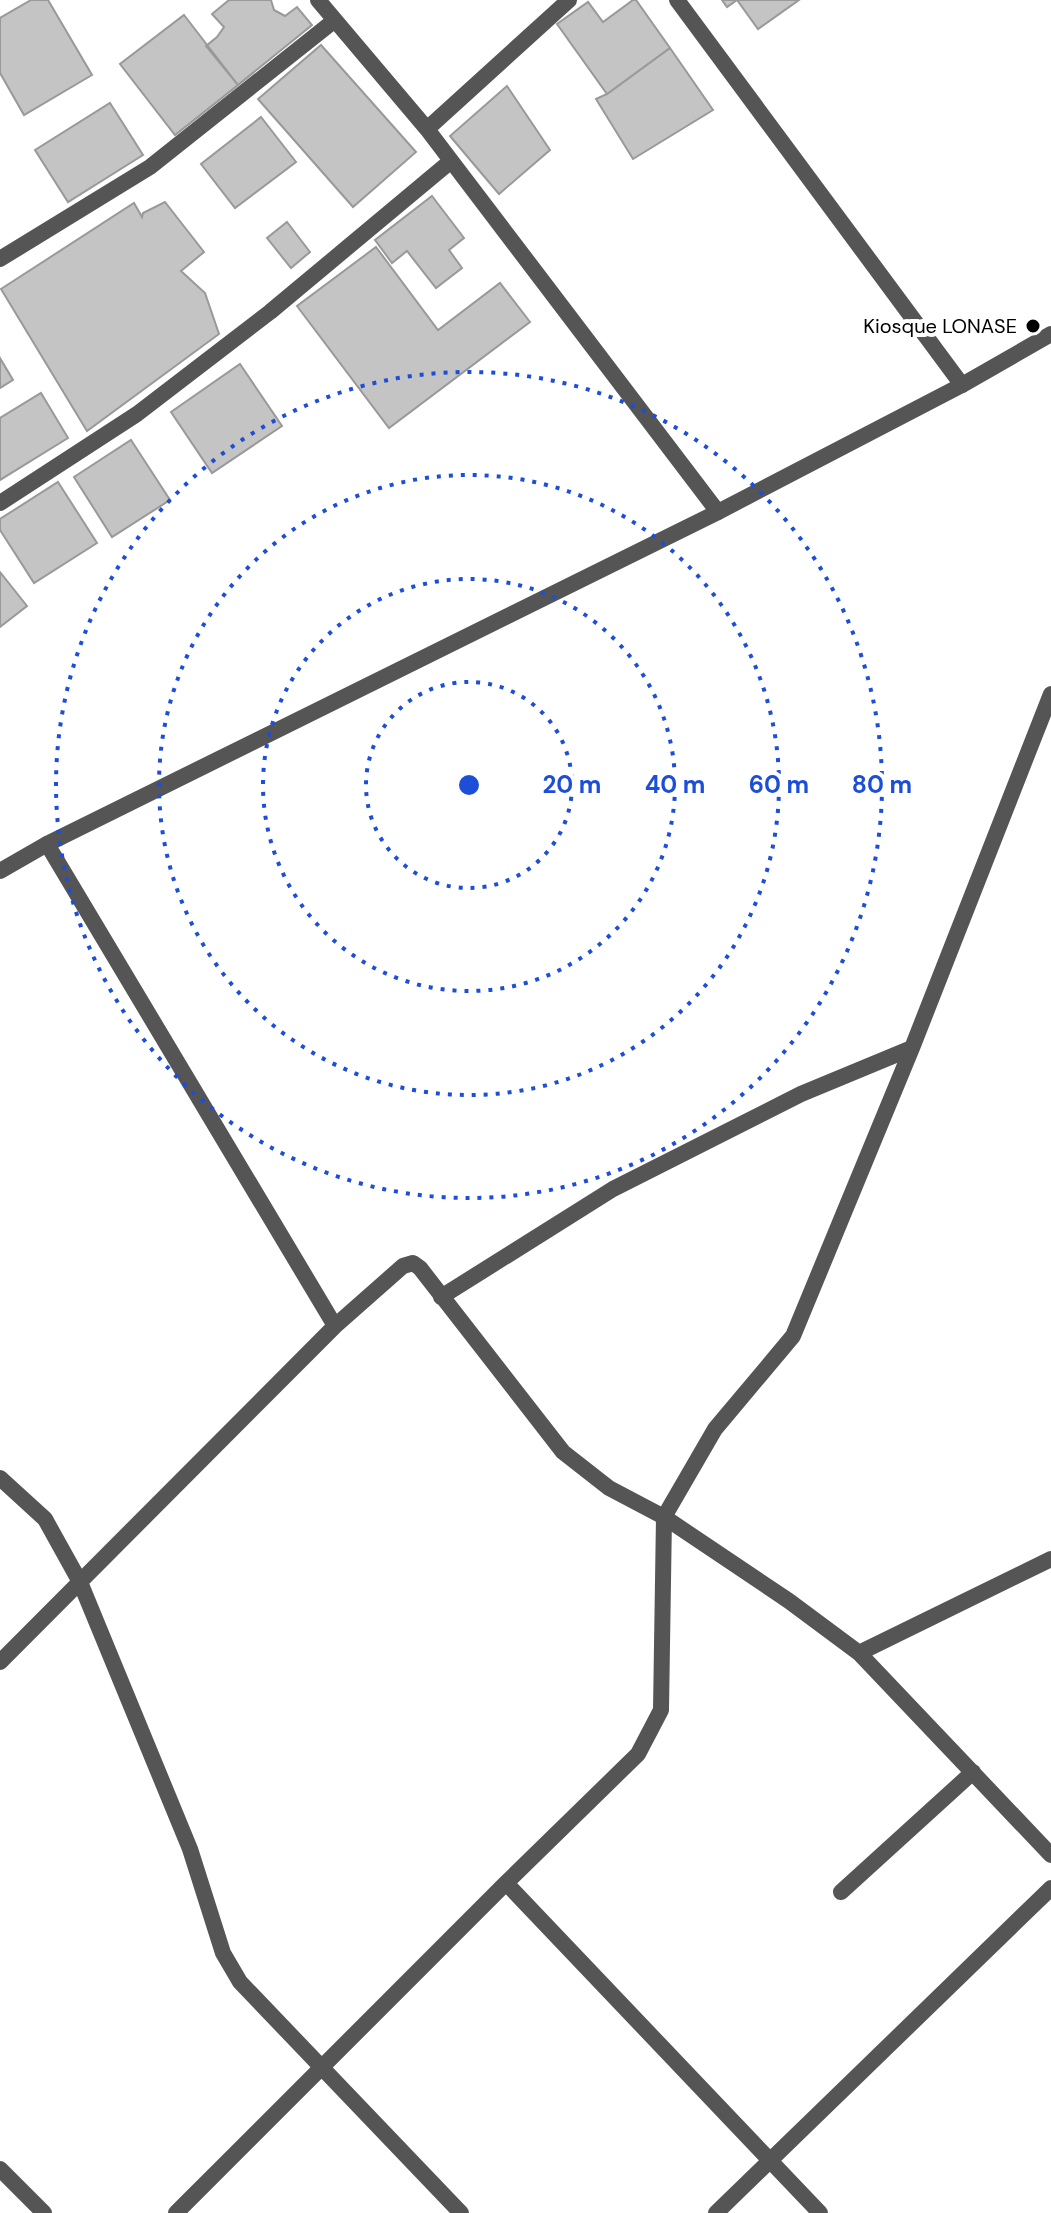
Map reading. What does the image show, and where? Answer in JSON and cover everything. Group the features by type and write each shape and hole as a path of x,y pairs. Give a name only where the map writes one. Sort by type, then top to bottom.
{"street":[{"path":"318,0 427,129 718,512"},
{"path":"427,129 569,0"},
{"path":"677,0 962,385"},
{"path":"0,259 150,167 335,20"},
{"path":"0,503 149,404 270,312 451,161"},
{"path":"0,871 47,844 718,512 962,385 1051,334"},
{"path":"176,2213 638,1754 661,1710 664,1517 715,1429 793,1336 912,1048 1051,694"},
{"path":"47,844 335,1326"},
{"path":"441,1297 613,1189 801,1094 912,1048"},
{"path":"0,1662 335,1326 403,1266 413,1263 563,1452 609,1488 664,1517 789,1601 859,1653 1051,1855"},
{"path":"0,1478 45,1519 80,1582 190,1849 223,1953 240,1982 461,2213"},
{"path":"859,1653 1051,1559"},
{"path":"841,1892 973,1772"},
{"path":"506,1883 820,2213"},
{"path":"716,2213 1051,1888"},
{"path":"0,2169 44,2213"}],"building":[{"path":"31,0 48,0 92,75 24,115 0,73 0,18"},
{"path":"229,0 271,0 274,10 285,16 297,7 312,25 238,85 206,46 224,27 212,14"},
{"path":"633,0 670,48 607,94 557,24 588,2 603,22"},
{"path":"722,0 737,0 727,7"},
{"path":"737,0 799,0 758,29"},
{"path":"184,15 238,85 175,135 120,64"},
{"path":"321,45 416,152 353,207 258,99"},
{"path":"670,48 713,110 633,159 596,99"},
{"path":"507,86 550,150 499,194 450,136"},
{"path":"110,103 143,155 68,202 35,150"},
{"path":"261,117 296,162 235,208 201,164"},
{"path":"432,196 464,238 449,250 462,268 436,288 407,251 392,263 375,240"},
{"path":"165,202 204,252 181,271 205,293 219,334 87,431 1,289 134,203 142,217 143,213"},
{"path":"287,222 310,252 291,268 267,238"},
{"path":"376,247 438,330 500,283 530,322 389,428 297,306"},
{"path":"0,358 13,380 0,388"},
{"path":"240,364 282,426 212,473 171,412"},
{"path":"41,393 68,438 0,480 0,418"},
{"path":"131,440 170,500 112,537 74,477"},
{"path":"58,482 97,543 34,583 0,530 0,519"},
{"path":"0,572 27,606 0,627"}],"place":[{"name":"Kiosque LONASE","path":"1033,326"}]}
